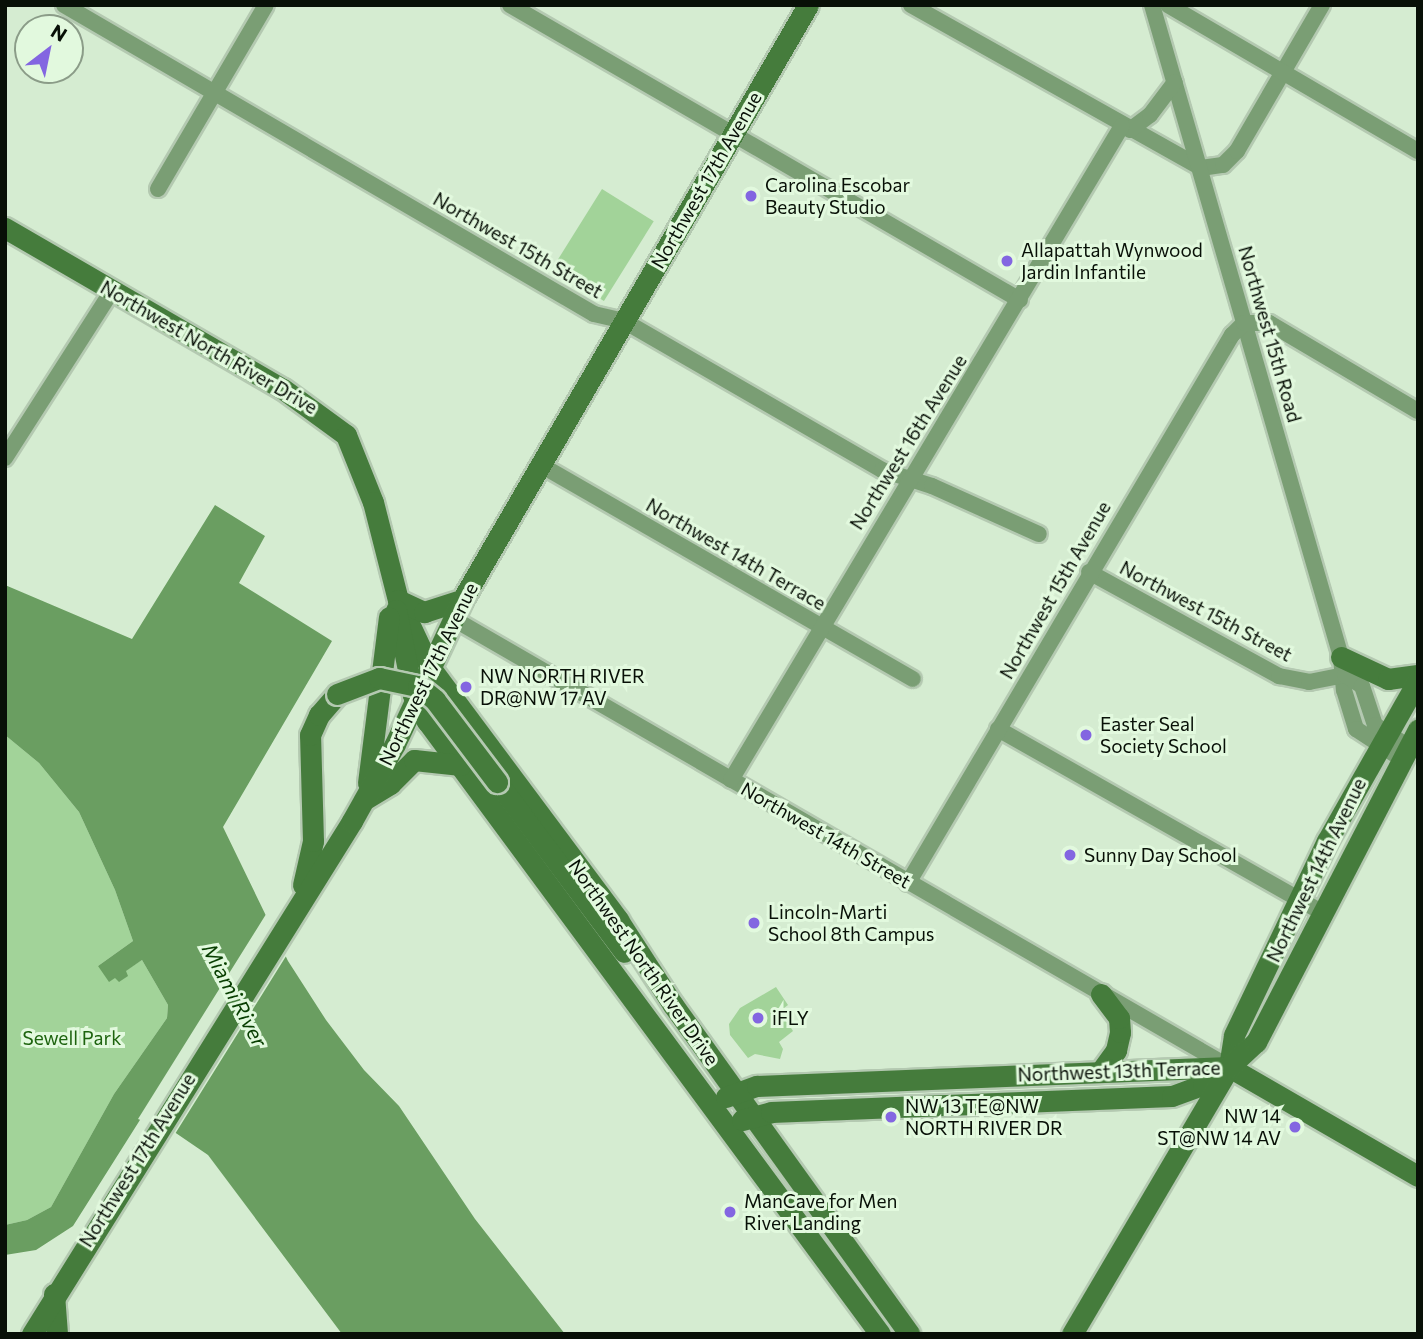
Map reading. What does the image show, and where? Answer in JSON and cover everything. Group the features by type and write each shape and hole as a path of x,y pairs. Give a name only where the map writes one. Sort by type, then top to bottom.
{"main road":[{"name":"Northwest 17th Avenue","path":"32,1334 158,1126 365,799 415,701 457,609 808,5"},
{"name":"Northwest North River Drive","path":"5,228 283,389 346,435 373,502 396,592 415,701 880,1334"},
{"name":"Northwest North River Drive","path":"396,592 429,666 618,920 673,1006 909,1334"},
{"path":"365,799 396,592 424,612 457,609"},
{"path":"1343,666 1388,679 1418,675"},
{"path":"295,906 313,841 310,735 319,715 337,694 379,678 418,686 435,700 623,950 673,1006"},
{"name":"Northwest 14th Avenue","path":"1229,1067 1234,1035 1299,901 1383,740 1418,680"},
{"name":"Northwest 14th Avenue","path":"1072,1334 1229,1067 1256,1042 1408,745"},
{"path":"365,799 390,784 414,760 461,765"},
{"path":"1101,994 1119,1018 1120,1032 1116,1050 1101,1071"},
{"name":"Northwest 13th Terrace","path":"711,1104 757,1086 1229,1067"},
{"name":"Northwest 13th Terrace","path":"727,1125 771,1112 1172,1096 1203,1085 1229,1067"},
{"name":"Northwest 14th Street","path":"1229,1067 1418,1176"},
{"path":"54,1294 57,1334"}],"street":[{"name":"Northwest 15th Street","path":"64,5 594,314 624,321 882,470 1039,534"},
{"path":"158,189 266,5"},
{"path":"510,5 1020,300"},
{"path":"911,5 1201,168 1223,165 1237,151 1322,5"},
{"path":"1159,6 1283,72 1418,151"},
{"name":"Northwest 15th Road","path":"1159,6 1175,82 1343,666 1362,686 1371,718 1383,740 1408,745"},
{"name":"Northwest 16th Avenue","path":"731,780 819,626 1126,128 1150,115 1175,82"},
{"path":"5,458 112,291"},
{"path":"1244,323 1269,323 1418,411"},
{"name":"Northwest 15th Avenue","path":"908,883 1213,361 1244,323"},
{"name":"Northwest 14th Terrace","path":"540,464 913,679"},
{"name":"Northwest 15th Street","path":"1089,572 1279,676 1309,682 1343,666"},
{"name":"Northwest 14th Street","path":"457,609 731,780 1101,994 1125,1004 1229,1067"},
{"path":"998,729 1322,912"}],"green space":[{"path":"602,189 654,221 604,301 552,269"},
{"name":"Sewell Park","path":"5,735 39,763 79,812 115,890 133,941 98,966 125,971 142,960 168,1005 167,1018 114,1094 51,1207 27,1220 5,1225"},
{"name":"iFLY","path":"776,987 788,1005 780,1011 793,1031 779,1042 783,1049 780,1059 755,1054 748,1058 730,1035 729,1024 740,1008"}],"water":[{"name":"Miami River","path":"215,505 265,536 239,583 332,641 223,827 288,961 326,1020 364,1070 399,1106 475,1219 565,1334 342,1334 208,1155 145,1112 73,1226 36,1250 5,1255 5,1225 27,1220 51,1207 114,1094 167,1018 168,1005 142,960 126,971 128,976 119,982 115,978 109,982 98,966 133,941 115,890 79,812 39,763 5,735 5,585 132,639"}],"pier":[{"path":"268,911 288,953 175,1134 146,1117 143,1121 138,1119"}],"place":[{"name":"Carolina Escobar Beauty Studio","path":"751,196"},
{"name":"Allapattah Wynwood Jardin Infantile","path":"1007,261"},
{"name":"NW NORTH RIVER DR@NW 17 AV","path":"466,687"},
{"name":"Easter Seal Society School","path":"1086,735"},
{"name":"Sunny Day School","path":"1070,855"},
{"name":"Lincoln-Marti School 8th Campus","path":"754,923"},
{"name":"iFLY","path":"758,1018"},
{"name":"NW 13 TE@NW NORTH RIVER DR","path":"891,1117"},
{"name":"NW 14 ST@NW 14 AV","path":"1295,1127"},
{"name":"ManCave for Men River Landing","path":"730,1212"}]}
